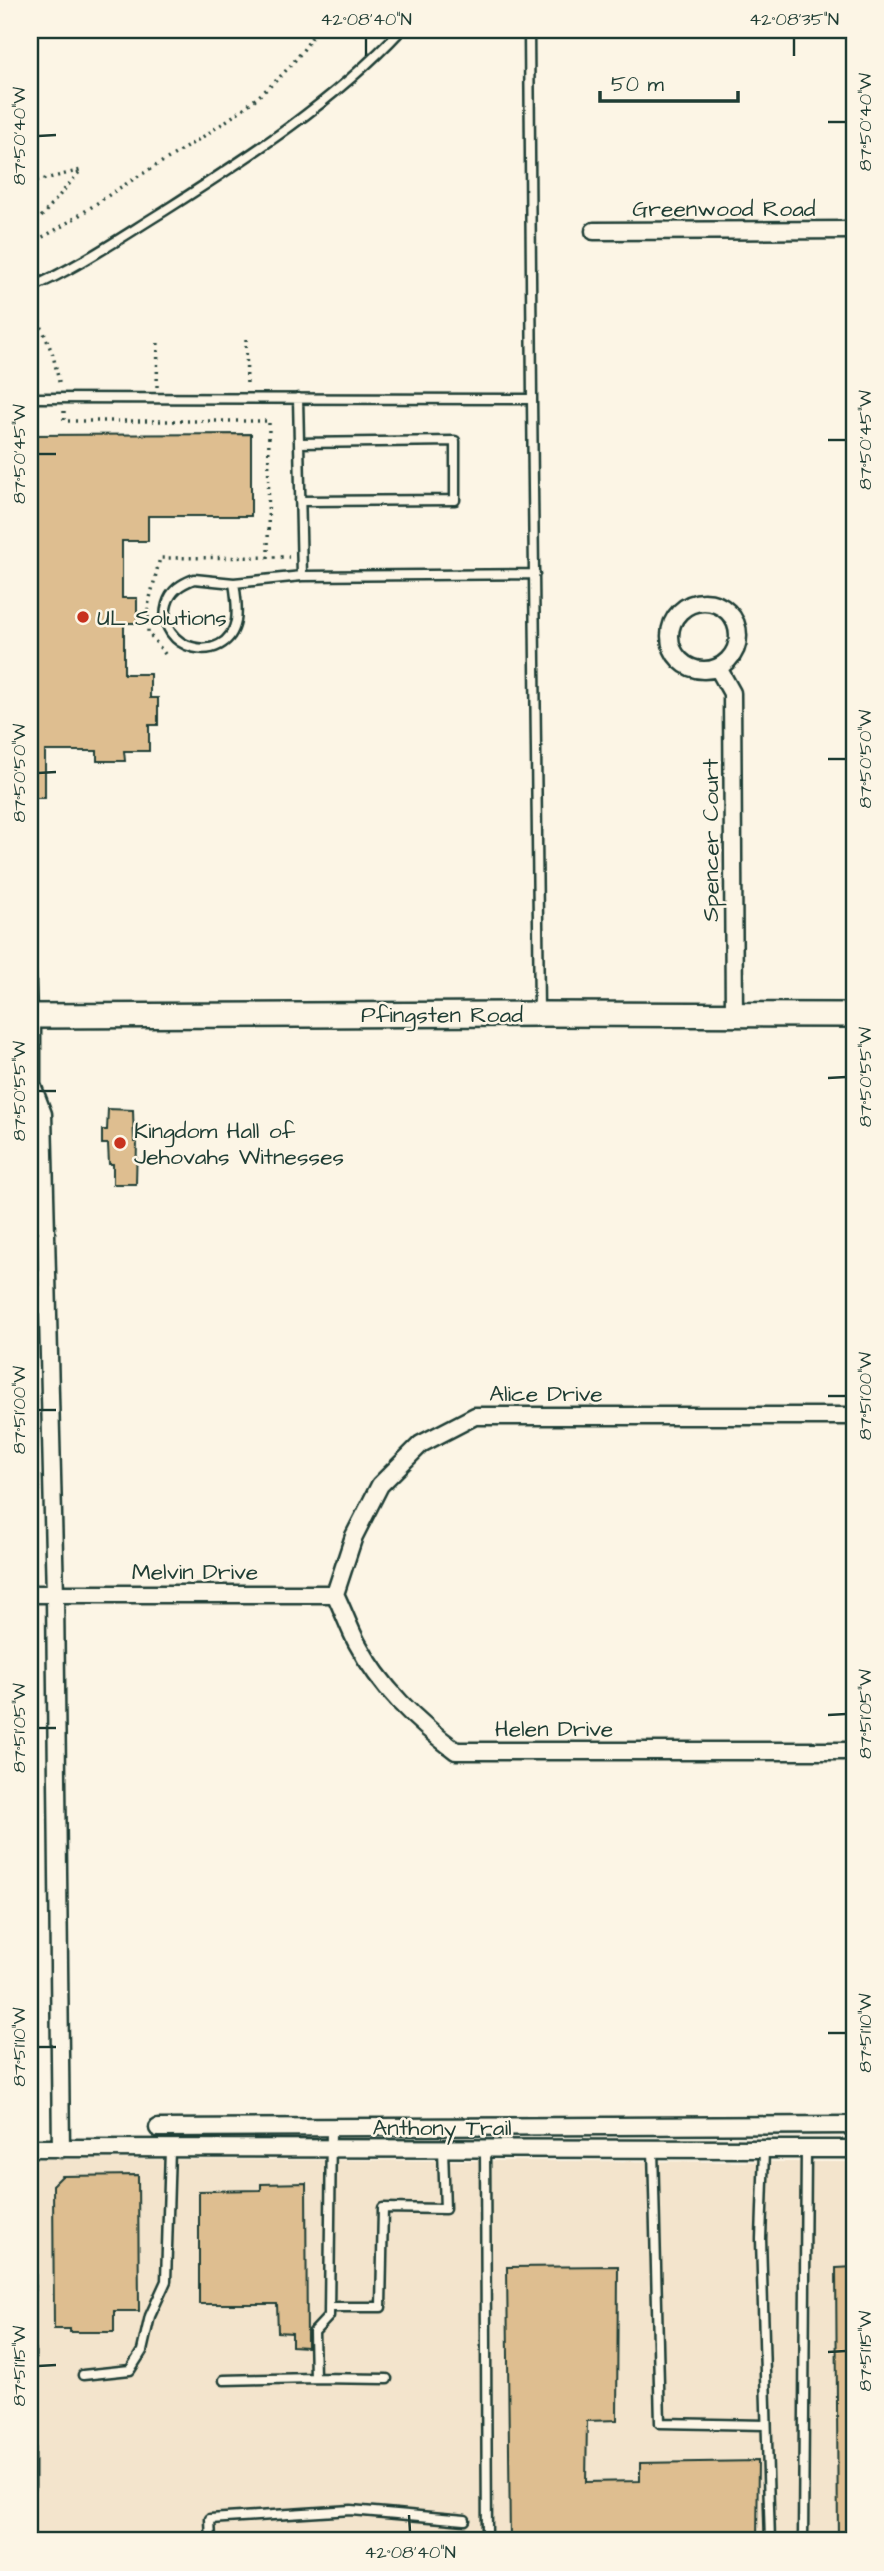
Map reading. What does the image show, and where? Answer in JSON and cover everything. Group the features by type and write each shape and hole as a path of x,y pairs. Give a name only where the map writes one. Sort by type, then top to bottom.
{"main road":[{"name":"Pfingsten Road","path":"31,1016 854,1015"}],"street":[{"name":"Greenwood Road","path":"594,231 854,230"},
{"path":"703,601 715,603 726,609 734,618 738,629 735,652 728,662 718,668 707,671 686,666 672,649 670,638 675,617 682,609 703,601"},
{"name":"Spencer Court","path":"718,668 732,693 734,1016"},
{"path":"31,1016 31,1087 43,1114 55,1595 61,2149"},
{"name":"Alice Drive","path":"335,1594 354,1536 380,1485 421,1444 475,1416 854,1416"},
{"name":"Melvin Drive","path":"30,1594 335,1594"},
{"name":"Helen Drive","path":"335,1594 358,1644 386,1687 420,1724 456,1751 854,1751"},
{"name":"Anthony Trail","path":"158,2128 854,2125"},
{"name":"Anthony Trail","path":"30,2148 854,2150"}],"lane":[{"path":"30,288 50,280 116,241 224,172 371,61 401,30"},
{"path":"529,30 539,1014"},
{"path":"30,398 532,399"},
{"path":"298,398 302,576"},
{"path":"299,443 455,441 455,500 300,501"},
{"path":"234,583 236,622 223,642 213,648 201,650 190,648 171,634 166,623 168,600 174,590 194,579 234,583 302,576 535,574"},
{"path":"30,955 31,1016"},
{"path":"315,2378 314,2332 329,2316 331,2127"},
{"path":"83,2375 131,2370 142,2351 150,2316 166,2281 170,2149"},
{"path":"329,2307 381,2307 383,2208 445,2209 443,2149"},
{"path":"653,2149 660,2423 766,2425"},
{"path":"485,2150 488,2541"},
{"path":"764,2150 761,2239 769,2541"},
{"path":"803,2541 806,2150"},
{"path":"30,2241 30,2489"},
{"path":"224,2380 387,2379"},
{"path":"211,2541 210,2519 351,2510 465,2520"}],"path":[{"path":"30,243 229,119 304,52 316,30"},
{"path":"30,183 81,170 30,230"},
{"path":"30,288 31,301 53,355 63,398 64,421 269,421 268,558"},
{"path":"246,339 247,421"},
{"path":"157,421 158,340"}],"shaded area":[{"path":"30,2159 854,2162 854,2541 30,2541"}],"building":[{"name":"UL Solutions","path":"251,434 251,516 148,516 148,541 122,541 122,598 137,598 137,623 124,623 124,674 150,674 150,698 158,698 158,725 149,725 149,751 124,751 125,761 97,761 97,751 45,751 45,798 30,798 30,435"},
{"name":"Kingdom Hall of Jehovahs Witnesses","path":"108,1109 133,1110 134,1142 137,1142 136,1184 113,1184 113,1164 109,1164 108,1144 102,1144 102,1130 107,1130"},
{"path":"138,2175 139,2311 114,2311 114,2332 70,2332 70,2329 54,2329 53,2185 62,2176"},
{"path":"306,2183 307,2347 292,2346 292,2333 278,2332 277,2304 199,2304 199,2191 261,2190 261,2184"},
{"path":"618,2266 617,2420 587,2421 586,2482 640,2481 640,2463 758,2461 757,2541 510,2541 507,2267"},
{"path":"854,2267 854,2541 838,2541 836,2268"}],"place":[{"name":"UL Solutions","path":"83,617"},
{"name":"Kingdom Hall of Jehovahs Witnesses","path":"120,1143"}]}
